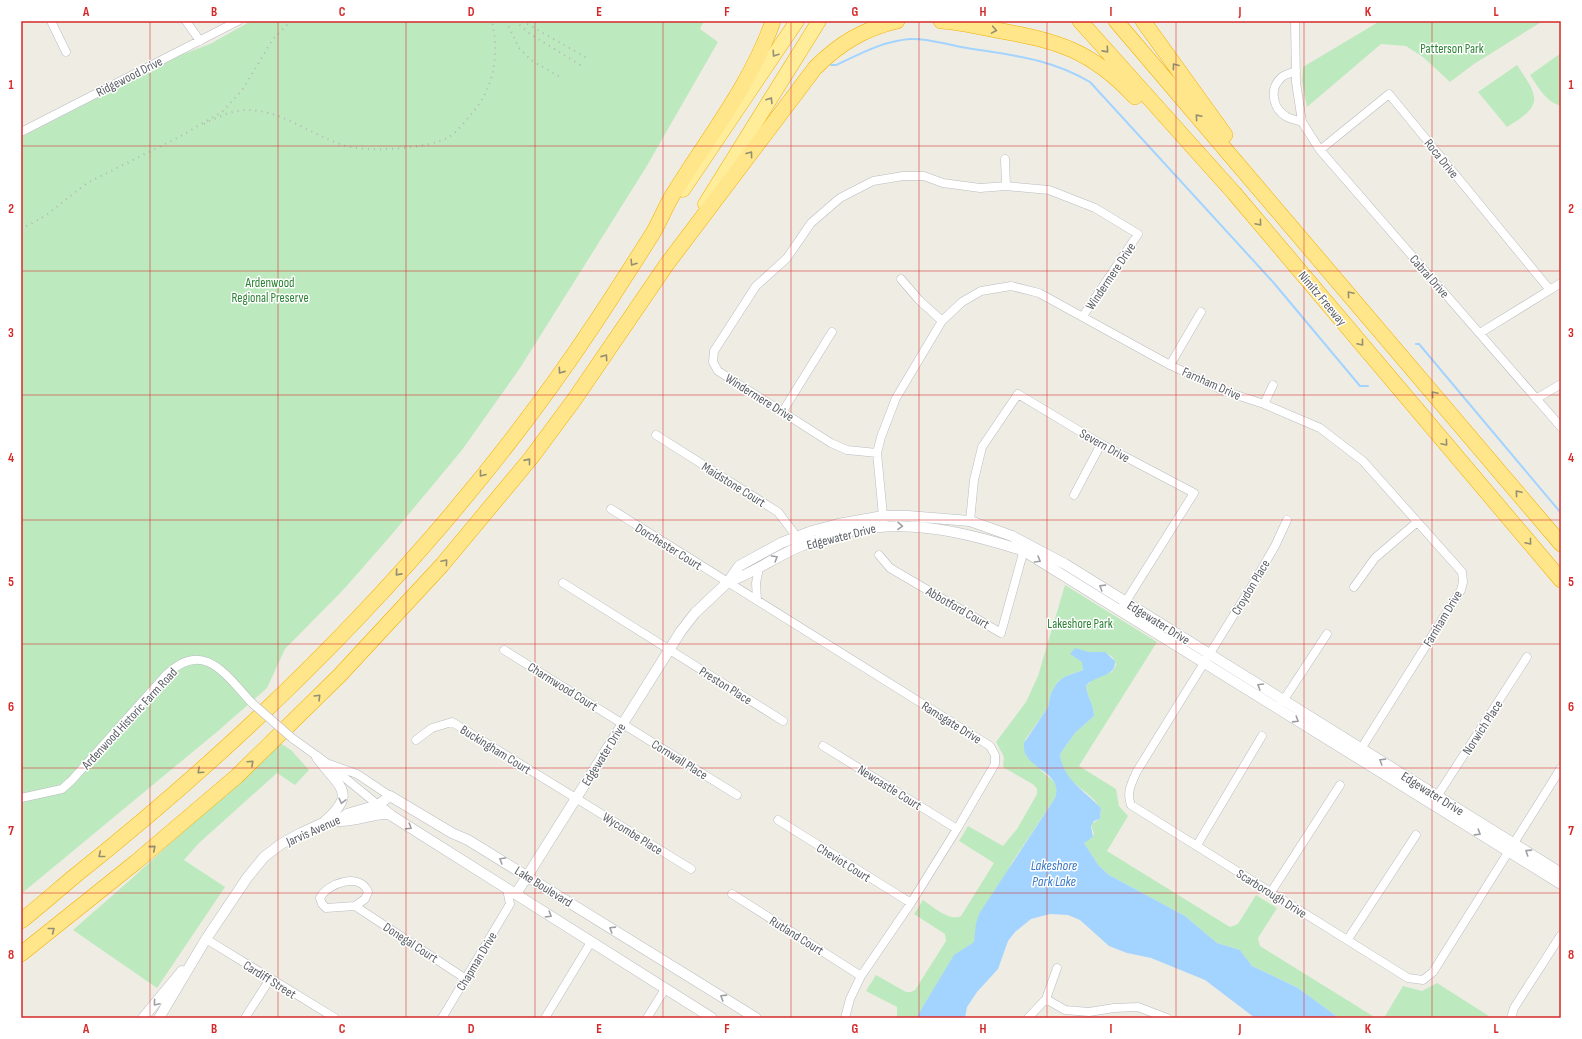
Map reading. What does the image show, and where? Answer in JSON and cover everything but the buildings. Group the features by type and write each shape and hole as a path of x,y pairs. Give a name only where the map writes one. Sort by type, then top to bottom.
{"highway":[{"path":"654,230 670,199 744,82 767,38 773,21"},
{"path":"24,918 126,836 219,754 313,664 378,596 466,494 523,422 594,324 654,230 698,170 797,21"},
{"path":"21,954 136,862 236,776 290,725 393,620 442,565 535,452 618,340 819,21"},
{"path":"667,264 815,68 843,43 860,33 897,21"},
{"path":"942,21 1037,37 1062,44 1085,55 1107,70 1158,122 1234,193"},
{"name":"Nimitz Freeway","path":"1080,21 1234,193 1561,580"},
{"name":"Nimitz Freeway","path":"1116,21 1561,544"},
{"path":"1143,21 1225,134 1283,205 1287,221"}],"street":[{"path":"51,21 66,52"},
{"path":"186,21 200,41"},
{"name":"Ridgewood Drive","path":"21,132 238,21"},
{"name":"Cabral Drive","path":"1295,21 1296,71 1302,122 1320,150 1561,427"},
{"path":"1296,71 1282,78 1274,88 1274,100 1277,109 1287,117 1302,122"},
{"name":"Roca Drive","path":"1320,150 1389,94 1550,290"},
{"path":"1005,159 1006,186"},
{"name":"Windermere Drive","path":"877,453 847,450 837,445 718,370 714,366 714,351 756,286 787,258 811,223 840,198 873,181 903,176 924,176 943,183 980,188 1006,186 1049,190 1095,208 1138,234 1083,316"},
{"path":"900,279 919,300 942,320"},
{"path":"1480,333 1561,284"},
{"name":"Farnham Drive","path":"884,521 877,453 880,437 896,398 942,320 962,302 981,291 1011,286 1039,292 1170,365 1224,391 1264,404 1320,428 1363,461 1462,572 1463,582 1461,590 1359,752"},
{"path":"1170,365 1201,312"},
{"path":"783,411 832,332"},
{"path":"1536,399 1561,384"},
{"path":"1264,404 1273,385"},
{"name":"Severn Drive","path":"970,521 974,480 982,447 1018,394 1101,444 1194,493 1123,606"},
{"name":"Maidstone Court","path":"656,435 778,512 800,541"},
{"path":"1074,495 1101,444"},
{"name":"Dorchester Court","path":"611,509 728,582"},
{"name":"Edgewater Drive","path":"728,582 745,576 759,568 800,541 812,531 838,524 884,521 922,516 970,521 1012,536 1025,547"},
{"name":"Croydon Place","path":"1210,653 1272,552 1287,520"},
{"name":"Edgewater Drive","path":"884,521 944,529 1025,547 1065,564 1204,663 1277,709 1359,752"},
{"path":"1354,587 1375,558 1416,522"},
{"name":"Edgewater Drive","path":"516,894 668,649 695,613 728,582 739,566 781,543 800,541"},
{"name":"Abbotford Court","path":"879,555 890,568 1001,633 1025,547"},
{"path":"757,600 756,583 759,568"},
{"name":"Ramsgate Drive","path":"728,582 990,746 995,755 995,764 958,829 911,903 861,976 850,999 845,1018"},
{"name":"Preston Place","path":"563,583 783,721"},
{"name":"Edgewater Drive","path":"1123,606 1210,653 1284,700 1359,752 1434,800 1508,852 1561,884"},
{"path":"1277,709 1327,634"},
{"name":"Charmwood Court","path":"504,650 622,723"},
{"name":"Scarborough Drive","path":"1210,653 1137,771 1131,785 1128,799 1131,805 1197,844 1408,978 1423,980 1429,976 1561,768"},
{"name":"Norwich Place","path":"1434,800 1527,657"},
{"name":"Ardenwood Historic Farm Road","path":"21,798 62,789 72,780 166,675 186,660 198,659 210,662 220,670 252,703 292,738"},
{"name":"Buckingham Court","path":"416,740 432,728 452,722 576,797"},
{"name":"Cornwall Place","path":"622,723 737,795"},
{"path":"1197,844 1262,736"},
{"name":"Lake Boulevard","path":"292,738 328,764 389,814 712,1018"},
{"name":"Newcastle Court","path":"823,746 958,829"},
{"path":"317,757 341,787 343,794 340,807 323,823"},
{"name":"Lake Boulevard","path":"328,764 356,774 390,796 527,876 756,1018"},
{"path":"1271,892 1340,785"},
{"name":"Jarvis Avenue","path":"159,1018 206,939 247,878 264,858 281,844 323,823 338,821 347,814 378,805 390,796"},
{"name":"Wycombe Place","path":"576,797 691,868"},
{"name":"Edgewater Drive","path":"1434,800 1514,843 1561,873"},
{"path":"338,821 349,821 374,815 389,814"},
{"name":"Cheviot Court","path":"778,820 911,903"},
{"path":"1348,939 1416,835"},
{"path":"353,881 359,882 366,886 368,892 365,899 355,906 326,908 322,904 320,898 323,892 330,887 353,881"},
{"path":"510,904 516,894"},
{"path":"510,904 516,894"},
{"name":"Rutland Court","path":"732,894 861,976"},
{"name":"Chapman Drive","path":"442,1018 510,904"},
{"name":"Donegal Court","path":"355,906 466,978"},
{"path":"1511,1018 1514,1008 1561,935"},
{"name":"Jarvis Avenue","path":"143,1018 206,939"},
{"name":"Cardiff Street","path":"206,939 335,1018"},
{"path":"545,1018 591,942"},
{"path":"1028,1018 1046,998 1057,968"},
{"path":"244,1018 270,978"},
{"path":"647,1018 665,989"},
{"path":"1046,998 1065,1010 1089,1012 1114,1008 1138,1008 1167,1018"}],"green space":[{"name":"Ardenwood Regional Preserve","path":"251,21 704,21 700,29 718,42 645,169 520,368 462,450 345,588 285,649 267,688 218,731 21,894 21,137 181,55 210,44"},
{"name":"Patterson Park","path":"1380,21 1543,21 1474,64 1450,82 1423,57 1406,46 1381,44 1307,107 1302,81 1303,67"},
{"path":"1561,53 1561,106 1555,104 1547,97 1530,75"},
{"path":"1517,65 1530,86 1534,100 1527,113 1507,127 1478,92"},
{"name":"Lakeshore Park","path":"1065,585 1157,642 1079,766 1116,789 1119,806 1128,816 1107,851 1230,927 1238,924 1256,895 1277,908 1258,938 1260,946 1376,1018 1339,1018 1298,988 1252,966 1240,950 1217,943 1185,916 1109,875 1099,866 1084,843 1086,840 1092,838 1094,834 1091,824 1100,819 1101,810 1091,797 1072,781 1062,765 1060,754 1075,733 1094,716 1086,686 1095,678 1112,672 1116,665 1115,660 1108,654 1084,651 1083,670 1064,677 1057,683 1051,693 1048,707 1025,740 1040,769 1055,783 1055,798 1013,861 976,930 974,942 954,956 916,1018 897,1018 897,1007 866,991 876,975 906,992 915,990 946,941 945,934 914,914 923,900 947,915 952,917 961,916 994,863 959,841 968,826 1003,846 1017,829 1037,794 1037,789 1034,785 1003,767 1004,757 996,742 1026,702 1038,676"},
{"path":"280,743 291,750 309,770 295,785 277,773 199,843 184,860 225,887 157,988 73,930 129,881"},
{"path":"1437,983 1492,1018 1384,1018 1403,986 1422,991"}],"water":[{"name":"Lakeshore Park Lake","path":"1075,648 1089,652 1105,652 1115,661 1112,670 1109,673 1094,679 1086,686 1094,716 1075,733 1060,754 1065,771 1070,778 1101,808 1100,819 1094,821 1091,826 1093,837 1084,843 1099,866 1109,875 1185,916 1217,943 1240,950 1252,966 1298,988 1339,1018 1255,1018 1205,980 1151,958 1127,953 1109,946 1080,920 1068,915 1050,914 1031,919 1015,932 1008,941 998,969 977,992 967,1007 965,1018 916,1018 954,955 974,942 979,914 1055,798 1055,784 1047,774 1035,765 1025,754 1024,743 1048,707 1051,693 1057,683 1064,677 1083,670 1082,662 1070,654"}],"waterway":[{"path":"831,65 836,65 863,52 890,42 916,39 929,40 1027,58 1058,67 1090,82 1273,282 1360,386 1368,386"},
{"path":"1416,344 1419,344 1561,513"}],"railway":[{"path":"21,229 45,216 87,183 179,137 222,112 243,89 273,39 291,21"},
{"path":"204,124 218,117 244,110 257,111 283,118 343,145 353,147 366,149 396,149 438,142 451,136 458,130 480,102 491,80 495,57 492,21"},
{"path":"506,21 519,48 531,60 560,77"},
{"path":"515,21 530,34 582,66"},
{"path":"522,21 587,58"}]}
